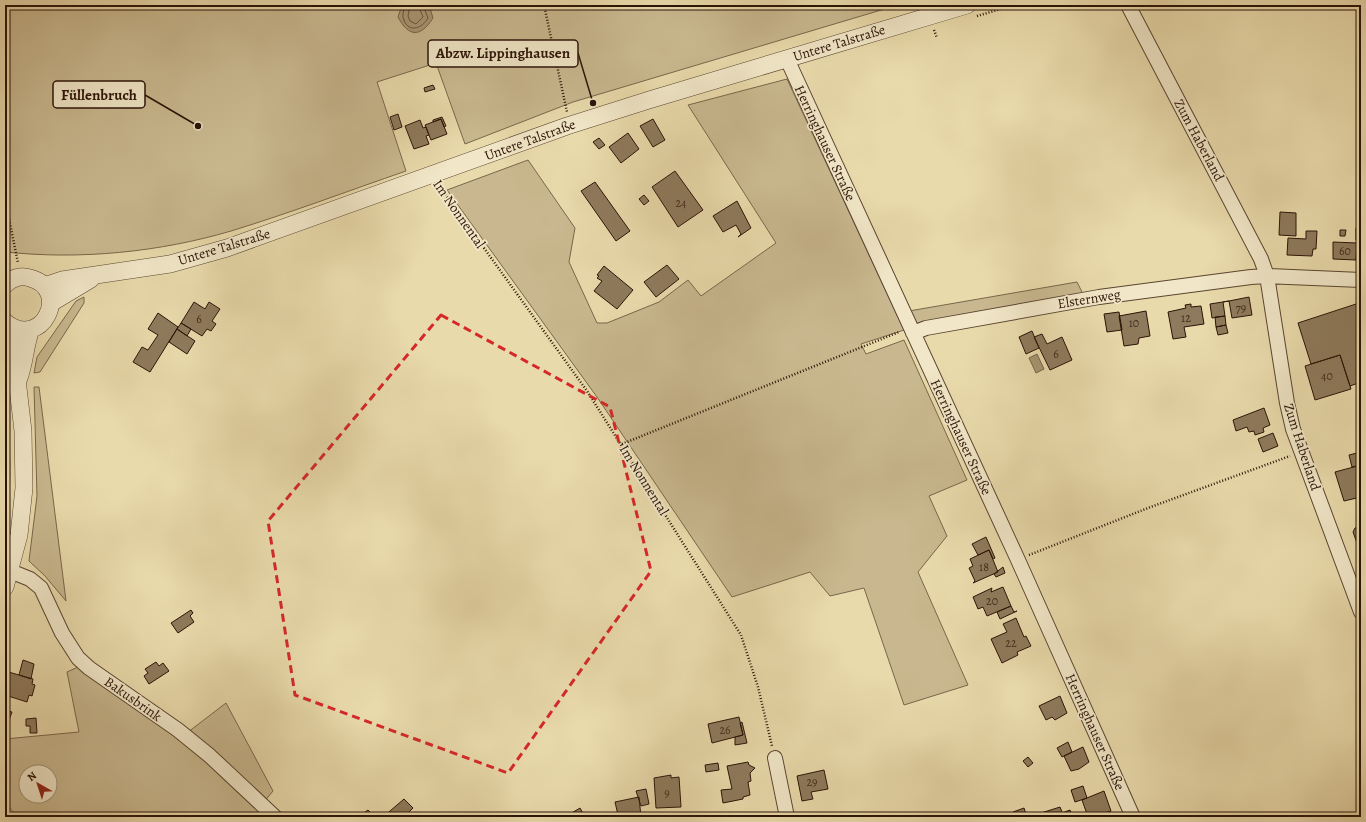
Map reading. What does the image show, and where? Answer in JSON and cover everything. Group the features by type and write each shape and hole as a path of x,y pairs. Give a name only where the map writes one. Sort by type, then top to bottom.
{"street":[{"name":"Untere Talstraße","path":"44,286 62,280 94,277 170,264 228,248 567,126 967,5"},
{"name":"Zum Haberland","path":"1128,5 1261,259 1267,276 1287,403 1301,452 1361,612"},
{"name":"Herringhauser Straße","path":"787,59 1018,560 1133,817"},
{"path":"1267,276 1361,280"},
{"name":"Elsternweg","path":"913,333 926,328 1099,297 1267,276"},
{"path":"6,283 19,277 26,277 36,280 48,291 51,303 48,316 43,322 31,329 18,329 8,324"},
{"name":"Untere Talstraße","path":"51,303 94,277"},
{"path":"5,587 19,535 24,488 23,431 18,380 8,324"},
{"path":"18,380 24,364 26,345 31,329"},
{"name":"Bakusbrink","path":"10,571 30,579 41,588 62,633 78,658 89,668 178,730 210,756 275,817"},
{"path":"775,758 787,817"}],"path":[{"path":"544,5 567,114 567,126"},
{"name":"Im Nonnental","path":"432,175 587,391 622,444 741,635 758,687 775,758"},
{"path":"5,199 18,267"},
{"path":"622,444 898,332 913,333"},
{"path":"1018,560 1148,508 1301,452"}],"highlighted area":[{"path":"441,315 610,407 651,571 508,773 295,695 268,521"}],"shaded area":[{"path":"5,5 898,5 573,102 465,144 436,63 377,82 406,171 275,217 204,238 148,249 62,255 6,252"},
{"path":"787,79 904,330 861,344 866,354 904,340 967,480 929,496 947,536 918,572 968,685 904,705 864,588 830,596 810,572 732,597 597,397 447,190 528,160 575,228 569,262 597,323 607,323 659,302 688,280 701,296 776,243 688,105"},
{"path":"1077,282 1084,296 918,326 913,322 909,311"},
{"path":"84,297 84,303 40,372 34,373 37,357 76,301"},
{"path":"5,378 10,472 8,509 5,528"},
{"path":"34,387 39,387 66,601 45,576 29,561 37,496"},
{"path":"78,667 179,739 226,703 273,791 259,808 267,817 17,817 5,802 5,739 79,732 67,672"}],"water":[{"path":"402,5 423,5 430,8 433,18 420,32 411,32 406,29 398,17"},
{"path":"1037,354 1044,369 1036,373 1029,358"}],"building":[{"path":"433,85 435,89 425,92 424,88"},
{"path":"398,114 402,127 394,130 390,117"},
{"path":"442,117 446,126 444,127 441,119 433,122 433,120"},
{"path":"441,119 447,134 431,140 425,125"},
{"path":"653,119 665,140 653,147 640,126"},
{"path":"420,120 423,128 426,127 429,135 426,136 429,144 414,149 405,126"},
{"path":"628,133 639,149 621,163 609,147"},
{"path":"599,138 605,145 599,149 593,142"},
{"path":"675,171 703,210 678,227 652,187"},
{"path":"595,182 630,231 616,241 581,191"},
{"path":"644,195 649,201 644,205 639,199"},
{"path":"737,201 751,228 738,237 741,234 736,225 723,232 713,216"},
{"path":"1280,212 1296,213 1296,236 1279,235"},
{"path":"1356,228 1361,228 1361,240 1356,240"},
{"path":"1340,230 1346,230 1345,236 1340,236"},
{"path":"1306,231 1317,231 1316,249 1313,249 1312,256 1287,255 1288,238 1306,239"},
{"path":"1333,242 1357,243 1356,260 1333,259"},
{"path":"667,265 679,279 656,297 644,282"},
{"path":"604,266 633,290 617,309 594,291 602,281 597,278 599,276 597,275"},
{"path":"1249,297 1252,315 1232,318 1229,301"},
{"path":"1229,301 1223,302 1225,316 1212,318 1210,304"},
{"path":"194,302 205,309 209,302 220,309 212,321 216,324 211,331 207,329 202,336 181,323"},
{"path":"1191,304 1191,307 1201,306 1204,324 1184,327 1186,337 1173,339 1168,312 1186,308 1185,305"},
{"path":"1356,304 1361,320 1361,382 1350,386 1340,355 1311,364 1298,323"},
{"path":"1146,311 1150,336 1139,338 1138,344 1124,346 1119,316"},
{"path":"1119,312 1122,330 1107,332 1104,314"},
{"path":"158,313 178,327 150,372 133,362 142,347 148,350 158,335 148,329"},
{"path":"1225,316 1226,325 1216,327 1215,317"},
{"path":"181,323 191,329 187,336 177,329"},
{"path":"1226,325 1228,333 1218,335 1216,327"},
{"path":"177,329 195,341 187,354 169,342"},
{"path":"1032,331 1039,348 1026,354 1019,337"},
{"path":"1042,334 1047,344 1062,337 1072,360 1050,370 1034,337"},
{"path":"1340,355 1351,389 1315,400 1305,366"},
{"path":"1264,408 1270,425 1263,428 1264,432 1255,435 1254,431 1249,432 1247,427 1236,431 1233,420"},
{"path":"1273,433 1278,446 1263,452 1258,439"},
{"path":"1361,452 1361,465 1352,467 1349,455"},
{"path":"1361,465 1361,497 1344,501 1335,472"},
{"path":"1361,526 1361,554 1353,532 1355,528"},
{"path":"986,537 995,558 993,559 989,550 978,555 972,544"},
{"path":"989,550 998,572 973,583 975,581 969,568 973,566 970,559"},
{"path":"1003,567 1005,573 996,577 994,574"},
{"path":"1003,587 1011,606 987,616 983,607 978,609 973,597 992,588 991,592"},
{"path":"1011,606 1014,612 1017,611 1000,619 997,612"},
{"path":"191,610 193,613 190,616 194,622 178,633 171,623"},
{"path":"1016,618 1024,637 1026,636 1031,646 1017,652 1018,655 1002,663 991,639 1007,632 1003,624"},
{"path":"23,660 34,664 31,679 19,675"},
{"path":"156,662 159,666 163,663 169,671 149,684 144,676 148,673 145,669"},
{"path":"5,671 33,679 32,684 35,685 32,696 29,695 27,702 5,695"},
{"path":"1060,696 1067,713 1055,720 1052,717 1046,720 1039,706"},
{"path":"5,710 12,712 9,720 5,718"},
{"path":"739,717 743,735 712,743 708,724"},
{"path":"36,718 37,733 30,733 30,726 26,726 26,719"},
{"path":"742,722 747,743 735,745 735,737 743,735 740,723"},
{"path":"1068,742 1072,752 1062,757 1057,748"},
{"path":"1083,747 1089,762 1079,769 1071,771 1064,756"},
{"path":"1028,757 1033,763 1028,767 1023,761"},
{"path":"748,762 749,765 755,768 750,773 751,781 748,782 750,795 743,797 743,799 723,803 721,790 732,789 727,766"},
{"path":"718,763 719,770 706,772 705,765"},
{"path":"824,770 828,789 811,792 813,799 802,801 797,776"},
{"path":"671,775 671,778 679,777 681,807 656,808 654,778"},
{"path":"1083,786 1087,798 1075,802 1071,790"},
{"path":"646,789 649,804 641,806 636,791"},
{"path":"1104,791 1111,811 1094,817 1088,817 1082,800"},
{"path":"639,797 641,817 618,815 615,802"},
{"path":"404,799 413,808 405,816 406,817 383,817"},
{"path":"1060,807 1064,817 1042,817 1041,813"},
{"path":"580,808 585,817 565,817"},
{"path":"1024,808 1027,817 1014,817 1013,812"},
{"path":"368,810 375,817 362,817 361,815"},
{"path":"1070,810 1073,817 1064,817 1062,813"},
{"path":"831,813 831,817 814,817"}],"place":[{"name":"Abzw. Lippinghausen","path":"593,103"},
{"name":"Füllenbruch","path":"198,126"}]}
